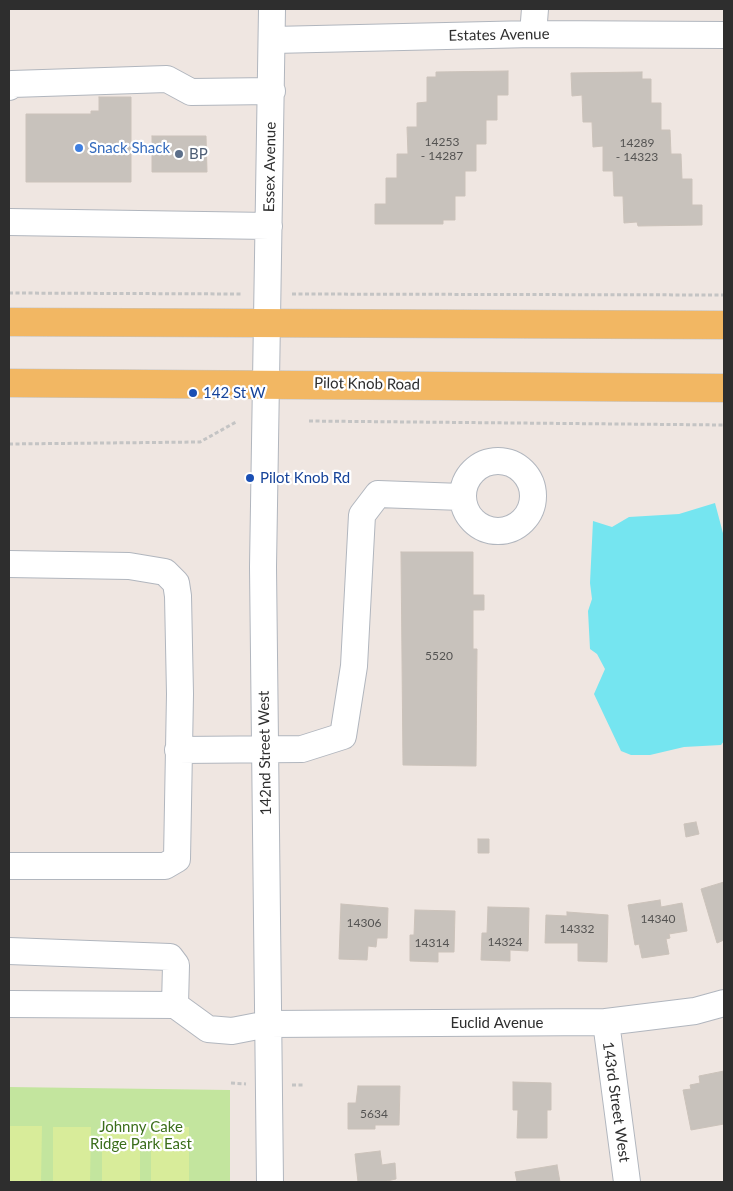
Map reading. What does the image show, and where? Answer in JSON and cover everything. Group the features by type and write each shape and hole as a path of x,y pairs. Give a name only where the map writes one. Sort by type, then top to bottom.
{"main road":[{"path":"9,322 267,325 724,325"},
{"name":"Pilot Knob Road","path":"9,383 266,383 724,388"}],"street":[{"name":"Essex Avenue","path":"267,325 272,9"},
{"name":"Estates Avenue","path":"273,40 534,21 724,35"},
{"path":"9,87 12,84 167,80 192,92 272,91"},
{"path":"9,222 269,226"},
{"name":"142nd Street West","path":"267,325 263,558 270,1182"},
{"path":"178,750 302,749 343,736 354,666 362,515 378,494 462,497"},
{"path":"9,564 129,566 166,572 173,578 178,596 177,859 172,864 166,866 9,866"},
{"path":"9,951 170,957 176,965 175,1005 9,1004"},
{"name":"Euclid Avenue","path":"175,1005 208,1029 247,1030 268,1024 606,1022 695,1011 724,1003"},
{"name":"143rd Street West","path":"606,1022 627,1182"}],"path":[{"path":"9,293 234,294"},
{"path":"310,293 724,295"},
{"path":"308,421 724,425"},
{"path":"9,444 200,442 236,422"}],"green space":[{"name":"Johnny Cake Ridge Park East","path":"9,1087 230,1090 230,1182 9,1182"},
{"path":"9,1126 42,1126 41,1182 9,1182"},
{"path":"53,1127 91,1127 90,1182 53,1182"},
{"path":"102,1127 140,1127 140,1182 102,1182"},
{"path":"151,1127 189,1127 189,1182 151,1182"}],"water":[{"path":"715,503 724,537 724,741 721,745 684,747 650,755 631,755 621,751 594,694 605,669 597,654 590,649 588,611 592,599 590,583 593,521 612,527 629,517 679,514"}],"building":[{"path":"508,71 508,95 497,95 497,120 486,120 486,144 476,144 476,171 465,171 465,196 455,196 455,220 443,220 443,224 375,224 375,204 386,204 386,178 397,178 397,154 408,154 407,127 417,127 417,103 427,102 427,77 436,77 436,72"},
{"path":"642,72 642,79 651,79 651,103 661,103 661,130 670,130 671,154 681,154 682,179 692,179 692,205 702,205 702,225 638,226 637,222 624,223 623,196 614,196 613,171 603,171 603,146 593,147 592,122 583,122 582,95 572,96 571,73"},
{"name":"Snack Shack","path":"99,97 131,97 131,182 26,182 26,114 91,114 91,111 99,111"},
{"name":"BP","path":"152,136 206,136 207,172 152,172"},
{"path":"401,552 473,552 473,595 484,595 484,610 473,610 473,649 477,649 476,766 403,765"},
{"path":"696,822 699,834 686,837 684,824"},
{"path":"478,839 489,839 489,853 478,853"},
{"path":"724,882 724,940 717,943 701,889"},
{"path":"660,900 661,907 682,903 687,931 669,934 670,938 666,939 669,954 642,958 639,944 635,945 628,905"},
{"path":"341,904 388,908 387,938 377,938 376,947 368,946 367,960 339,959"},
{"path":"488,907 529,908 528,951 510,950 510,961 481,960 482,933 487,933"},
{"path":"415,910 455,911 454,952 438,952 438,962 410,961 410,935 414,935"},
{"path":"567,912 608,915 607,962 578,961 578,943 545,943 546,915 567,916"},
{"path":"724,1071 724,1124 691,1130 683,1090 691,1089 690,1085 700,1083 699,1076"},
{"path":"513,1082 551,1083 551,1110 547,1110 547,1138 517,1138 518,1110 513,1110"},
{"path":"358,1086 400,1086 399,1125 375,1125 375,1129 348,1129 348,1103 356,1103"},
{"path":"380,1151 382,1165 395,1163 396,1179 382,1182 358,1182 355,1154"},
{"path":"557,1165 560,1182 517,1182 515,1172"}],"place":[{"name":"Snack Shack","path":"79,148"},
{"name":"BP","path":"179,154"},
{"name":"142 St W","path":"193,393"},
{"name":"Pilot Knob Rd","path":"250,478"}]}
